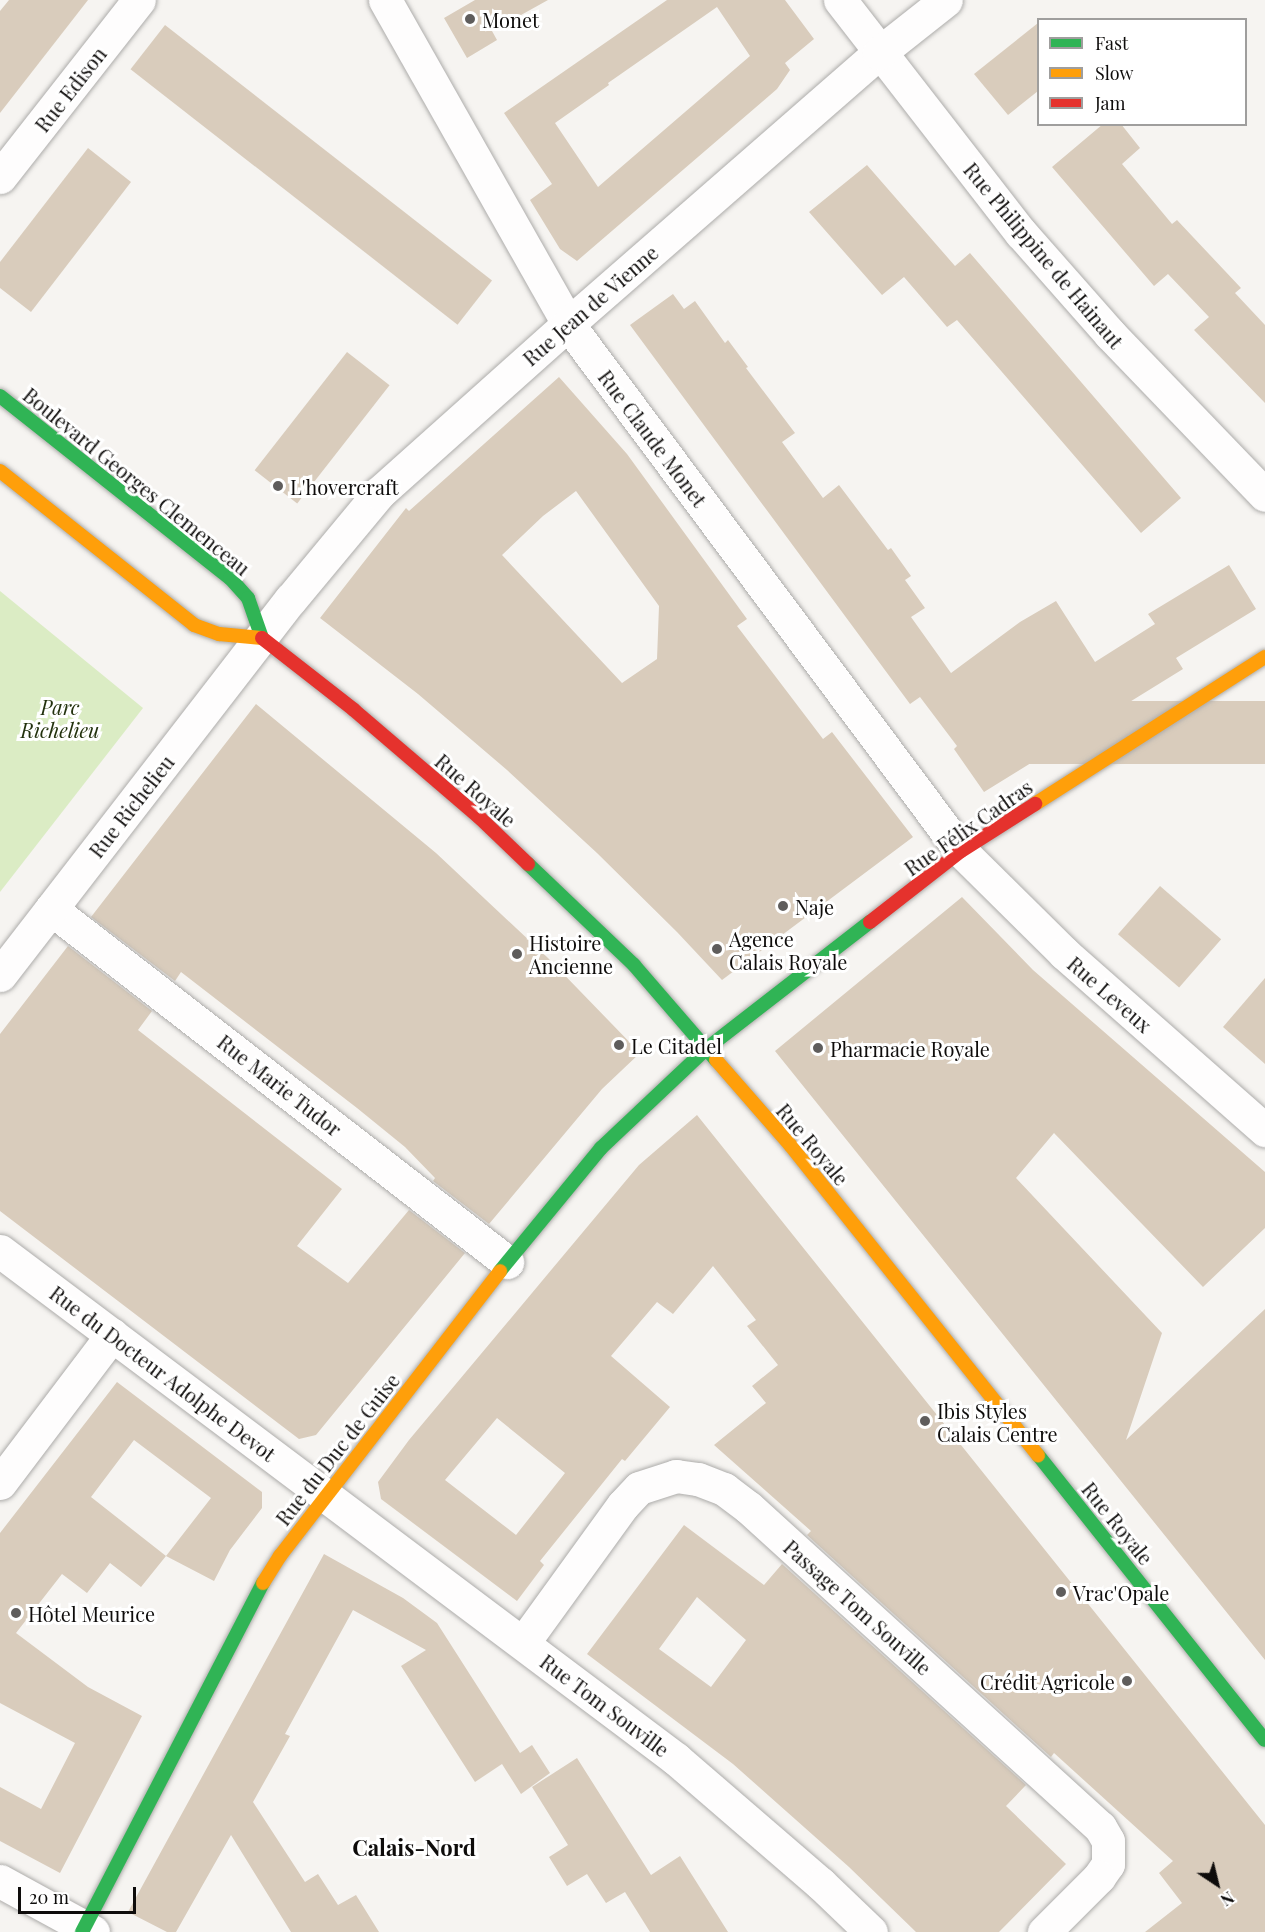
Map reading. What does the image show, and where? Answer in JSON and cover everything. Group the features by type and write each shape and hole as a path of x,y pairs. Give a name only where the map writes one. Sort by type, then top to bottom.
{"street":[{"name":"Rue Edison","path":"0,177 140,0"},
{"name":"Rue Claude Monet","path":"385,0 568,324 961,851"},
{"name":"Rue Philippine de Hainaut","path":"840,0 1021,233 1078,299 1192,422 1265,495"},
{"name":"Rue Jean de Vienne","path":"262,638 340,537 379,493 568,324 879,53 946,0"},
{"name":"Boulevard Georges Clemenceau","path":"0,396 230,578 251,605 262,638"},
{"path":"0,471 194,625 219,634 262,638"},
{"name":"Rue Richelieu","path":"0,975 262,638"},
{"name":"Rue Royale","path":"262,638 354,710 495,832 634,965 798,1155 1265,1740"},
{"name":"Rue Félix Cadras","path":"706,1049 961,851 1265,657"},
{"name":"Rue Leveux","path":"961,851 1064,953 1265,1130"},
{"name":"Rue Marie Tudor","path":"51,909 507,1262"},
{"name":"Rue du Duc de Guise","path":"86,1930 252,1601 296,1533 507,1262 601,1148 706,1049"},
{"name":"Rue du Docteur Adolphe Devot","path":"0,1251 325,1495"},
{"path":"0,1483 112,1335"},
{"name":"Passage Tom Souville","path":"524,1643 623,1505 639,1488 676,1476 698,1479 724,1489 757,1515 1100,1827 1108,1841 1108,1864 1099,1877 1044,1932"},
{"name":"Rue Tom Souville","path":"325,1495 524,1643 685,1767 821,1884 871,1932"},
{"path":"0,1881 86,1930"}],"green space":[{"name":"Parc Richelieu","path":"0,591 143,708 0,892"}],"building":[{"path":"9,0 88,0 0,113 0,11"},
{"path":"475,0 548,0 492,31 497,40 467,58 444,18"},
{"path":"667,0 785,0 814,39 785,63 790,70 777,89 577,261 560,249 530,200 552,184 504,113","holes":["717,7 750,56 598,187 555,123"]},
{"path":"1037,24 1037,92 1008,115 974,74"},
{"path":"165,25 492,280 458,325 131,69"},
{"path":"1101,126 1123,126 1140,148 1122,164 1172,224 1177,220 1241,288 1235,293 1265,325 1265,403 1194,330 1209,317 1168,274 1154,286 1052,167"},
{"path":"88,148 131,182 31,312 0,288 0,262"},
{"path":"867,165 955,266 970,253 1181,498 1141,533 957,320 947,327 904,277 882,295 809,212"},
{"path":"673,294 684,309 695,301 725,343 728,340 748,367 746,368 795,433 782,442 823,498 839,485 888,550 891,548 911,576 905,580 925,608 911,617 951,673 1020,622 1056,601 1095,662 1155,624 1148,614 1229,565 1256,609 1176,658 1183,669 984,792 954,749 957,746 920,697 910,704 630,325"},
{"path":"347,352 390,385 297,503 255,470"},
{"path":"559,377 627,454 747,619 737,626 823,739 832,732 913,837 722,980 597,853 507,770 418,694 320,618 406,508 409,511","holes":["576,491 659,606 657,659 622,683 502,555 543,516"]},
{"path":"1002,701 1265,701 1265,764 1002,764"},
{"path":"256,704 436,853 548,958 640,1053 602,1089 489,1224 433,1181 435,1178 405,1147 181,972 175,981 91,917"},
{"path":"1160,886 1221,939 1179,987 1118,934"},
{"path":"962,897 1033,970 1265,1172 1265,1228 1203,1287 1054,1133 1016,1178 1162,1333 1126,1440 1265,1309 1265,1660 775,1051"},
{"path":"68,946 152,1011 138,1030 342,1189 297,1246 348,1283 409,1210 465,1253 316,1435 299,1439 0,1211 0,1034"},
{"path":"1265,978 1265,1064 1223,1027"},
{"path":"697,1115 1265,1825 1265,1932 1145,1932 1182,1903 1159,1873 1173,1861 1054,1753 1051,1757 807,1535 811,1531 714,1445 766,1403 752,1386 778,1365 747,1326 756,1320 713,1266 673,1314 657,1302 611,1356 670,1407 625,1461 622,1459 540,1561 544,1565 517,1601 381,1499 378,1482 409,1440 639,1165","holes":["497,1418 565,1473 516,1535 445,1480"]},
{"path":"117,1382 262,1492 262,1508 230,1550 214,1581 166,1556 141,1587 110,1563 87,1593 62,1574 16,1633 88,1687 142,1716 60,1873 0,1841 0,1787 41,1809 75,1743 0,1703 0,1533","holes":["134,1440 211,1498 166,1556 91,1497"]},
{"path":"684,1525 764,1585 782,1564 1026,1785 1006,1806 1066,1864 999,1932 916,1932 849,1867 733,1764 587,1654","holes":["697,1597 746,1640 711,1687 659,1649"]},
{"path":"324,1554 403,1598 437,1623 520,1753 532,1745 550,1773 521,1794 502,1764 475,1782 401,1666 426,1650 353,1610 285,1734 290,1736 253,1802 305,1882 318,1874 338,1905 356,1895 379,1932 291,1932 231,1835 176,1932 167,1932 128,1912"},
{"path":"577,1758 651,1875 680,1856 728,1932 650,1932 625,1892 606,1903 587,1874 567,1886 549,1857 568,1845 532,1787"}],"traffic: fast":[{"path":"0,396 230,578 248,598 262,638"},
{"path":"528,864 634,965 716,1060"},
{"path":"500,1271 601,1148 706,1049 870,922"},
{"path":"1038,1455 1265,1740"},
{"path":"82,1932 263,1583"}],"traffic: slow":[{"path":"0,471 194,625 219,634 262,638"},
{"path":"1035,804 1265,657"},
{"path":"716,1060 791,1146 1038,1455"},
{"path":"263,1583 280,1556 500,1271"}],"traffic: jam":[{"path":"262,638 354,710 479,817 528,864"},
{"path":"870,922 961,851 1035,804"}],"place":[{"name":"Monet","path":"470,19"},
{"name":"L'hovercraft","path":"278,486"},
{"name":"Naje","path":"783,906"},
{"name":"Agence Calais Royale","path":"717,949"},
{"name":"Histoire Ancienne","path":"517,954"},
{"name":"Le Citadel","path":"619,1045"},
{"name":"Pharmacie Royale","path":"818,1048"},
{"name":"Ibis Styles Calais Centre","path":"925,1421"},
{"name":"Vrac'Opale","path":"1061,1592"},
{"name":"Hôtel Meurice","path":"16,1613"},
{"name":"Crédit Agricole","path":"1127,1681"}],"district":[{"name":"Calais-Nord","path":"414,1848"}]}
